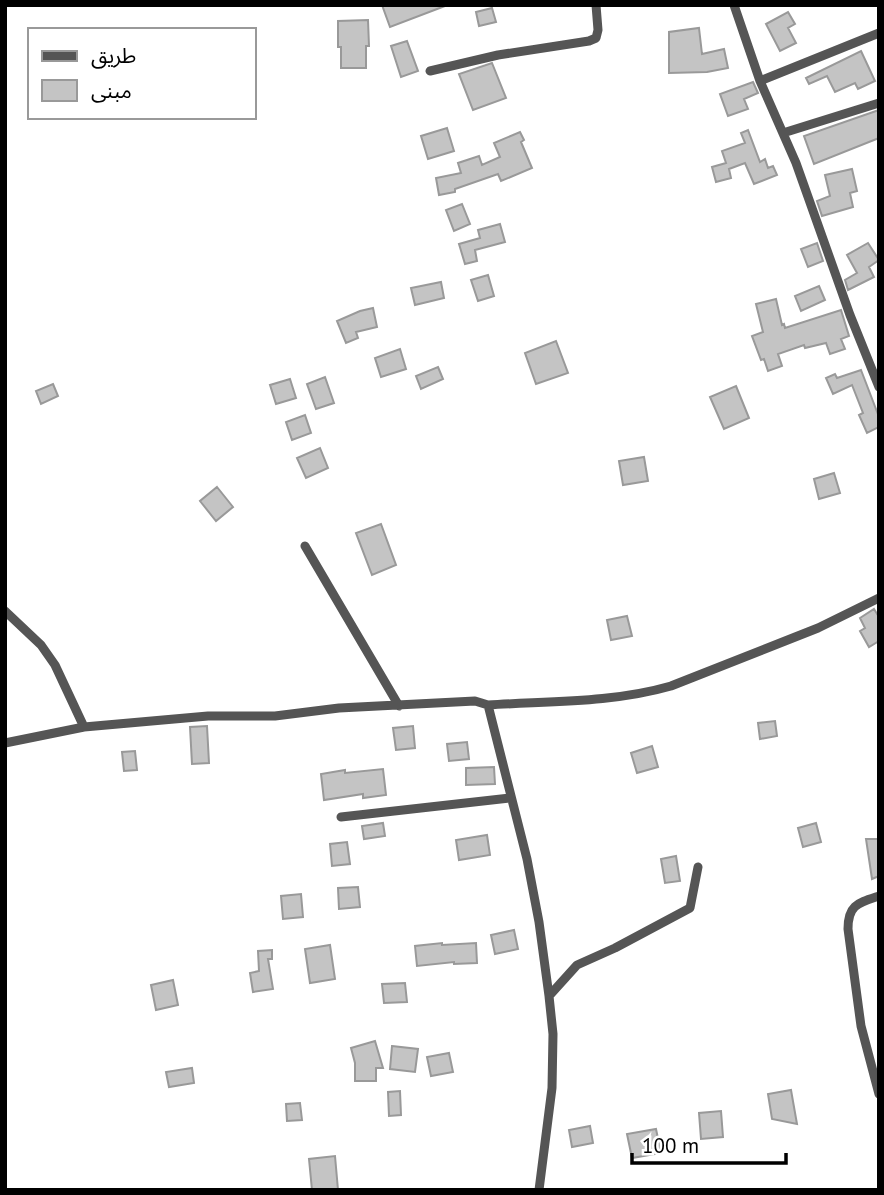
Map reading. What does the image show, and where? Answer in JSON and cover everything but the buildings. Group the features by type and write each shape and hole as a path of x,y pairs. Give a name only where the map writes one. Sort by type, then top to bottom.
{"street":[{"path":"430,71 499,55 589,41 596,37 598,30 596,5"},
{"path":"734,5 760,81 796,163 850,315 879,387"},
{"path":"760,81 879,33"},
{"path":"783,133 879,103"},
{"path":"305,547 399,706"},
{"path":"5,743 84,727 208,716 275,716 340,708 475,701 488,705 648,693 818,628 879,598"},
{"path":"5,611 41,645 55,665 84,727"},
{"path":"488,705 527,859 539,922 553,1034 552,1088 539,1190"},
{"path":"341,817 510,798"},
{"path":"549,996 577,965 690,908 698,867"},
{"path":"879,896 860,902 852,909 848,918 848,929 861,1027 879,1094"}]}
